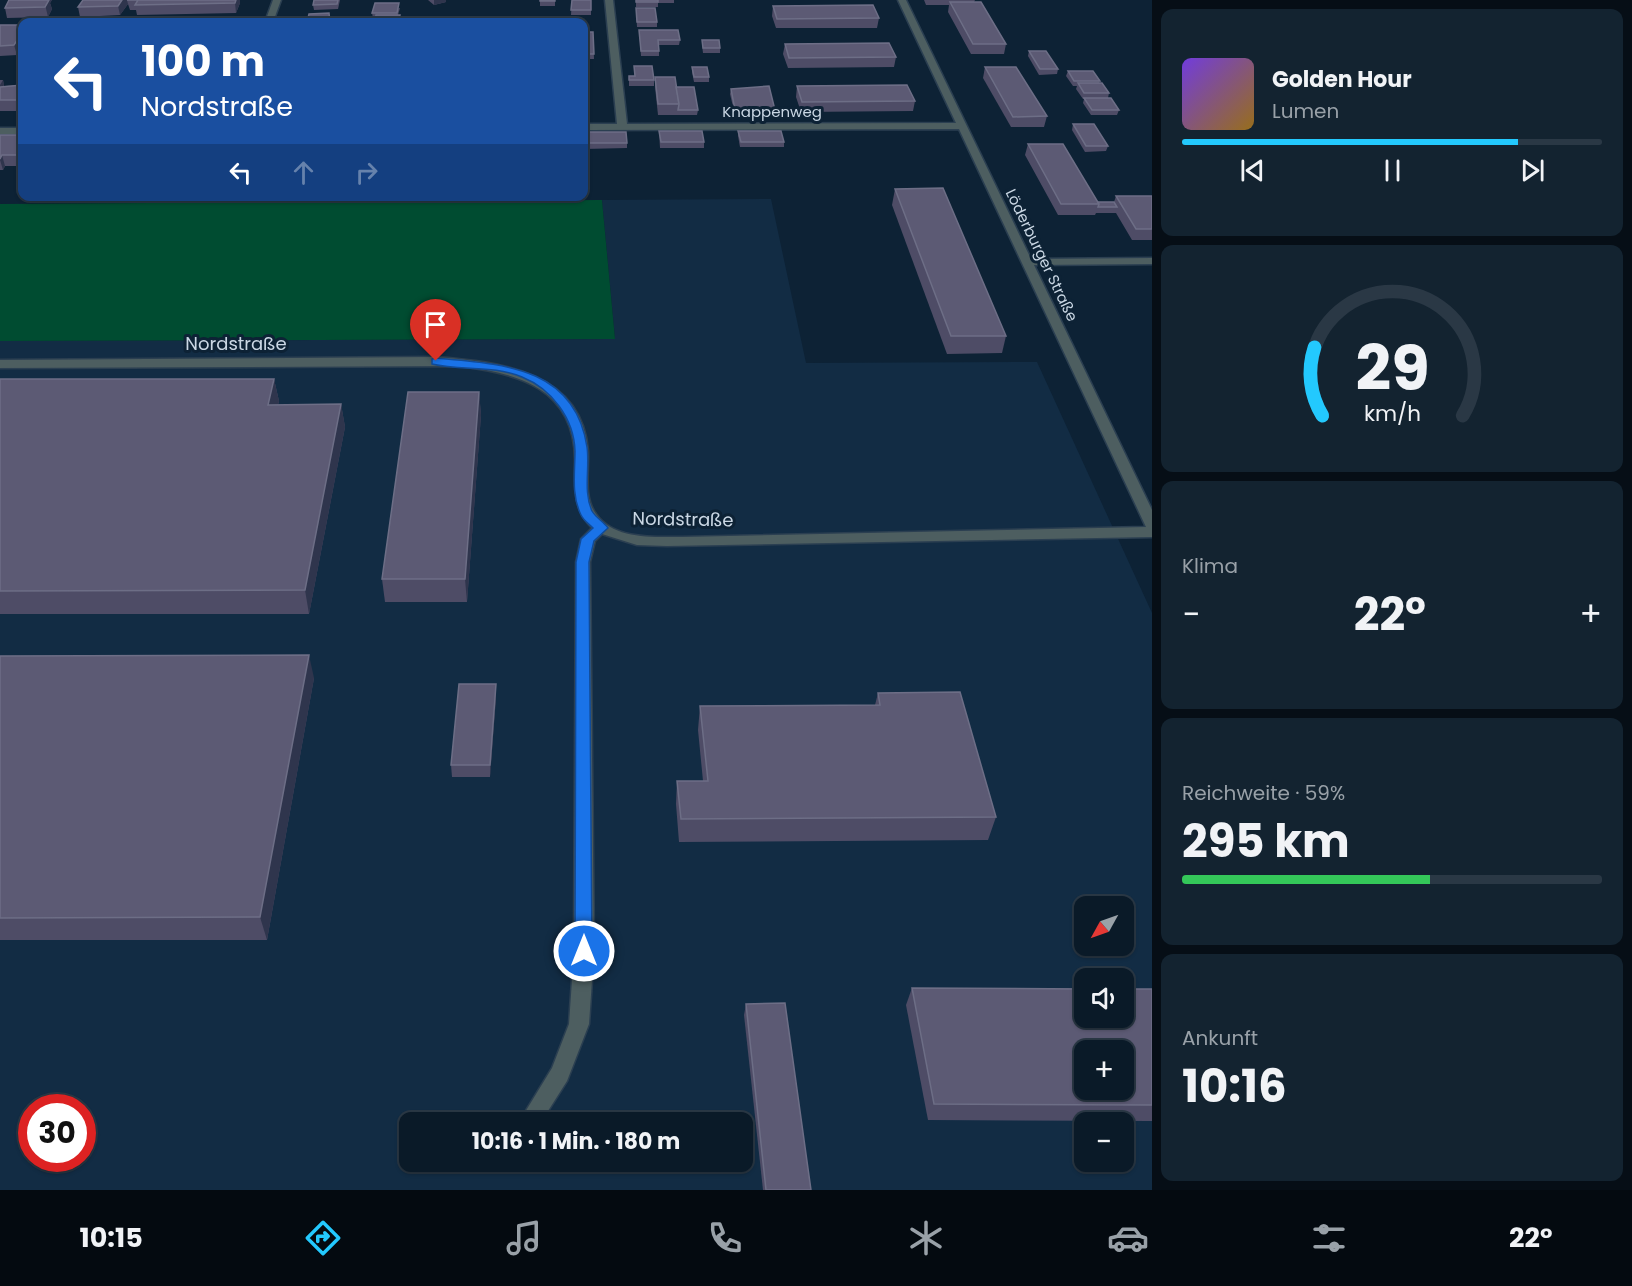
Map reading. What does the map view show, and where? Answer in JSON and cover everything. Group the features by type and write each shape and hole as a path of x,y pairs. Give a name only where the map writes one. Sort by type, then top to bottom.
{"street":[{"path":"270,18 277,0"},
{"path":"609,0 622,127"},
{"name":"Löderburger Straße","path":"902,0 1152,525"},
{"name":"Knappenweg","path":"588,127 961,126"},
{"path":"0,131 18,131"},
{"path":"1027,262 1152,261"},
{"name":"Nordstraße","path":"0,364 436,361 501,367 526,375 547,386 565,405 576,426 581,448 581,496 587,515 601,528 623,537 668,541 1152,532"},
{"path":"535,1112 560,1074 579,1024 584,951 583,562 588,539 601,528"}],"shaded area":[{"path":"771,199 806,363 1037,362 1152,613 1152,1190 0,1190 0,341 615,339 602,200"}],"green space":[{"path":"602,200 615,339 0,341 0,204"}],"building":[{"path":"9,0 49,0 45,7 5,8"},
{"path":"83,0 122,0 118,6 78,7"},
{"path":"138,0 236,0 235,3 135,5"},
{"path":"314,0 338,0 337,4 313,5"},
{"path":"572,0 591,0 591,10 571,10"},
{"path":"636,0 658,0 658,2 636,2"},
{"path":"950,2 981,2 1006,44 973,44"},
{"path":"375,3 399,3 397,13 372,13"},
{"path":"873,5 879,18 777,19 773,6"},
{"path":"636,8 655,8 657,22 637,22"},
{"path":"329,13 330,18 308,18 309,14"},
{"path":"376,15 400,15 399,18 375,18"},
{"path":"0,25 18,25 18,39 14,45 0,46"},
{"path":"639,30 678,30 680,40 658,40 659,51 641,51"},
{"path":"588,32 593,32 594,54 588,54"},
{"path":"702,40 719,40 720,48 703,48"},
{"path":"889,43 896,57 789,58 785,44"},
{"path":"1029,51 1046,51 1058,69 1040,69"},
{"path":"634,66 652,66 654,80 629,80 629,76 635,76"},
{"path":"692,67 707,67 709,77 694,77"},
{"path":"985,67 1016,67 1047,116 1013,117"},
{"path":"1068,71 1093,71 1100,81 1074,81"},
{"path":"655,77 675,77 679,104 658,104"},
{"path":"1078,83 1102,83 1109,93 1084,93"},
{"path":"18,85 18,100 0,100 0,87"},
{"path":"907,85 915,101 802,102 797,86"},
{"path":"769,86 775,110 735,110 731,89"},
{"path":"676,87 694,87 698,110 678,110"},
{"path":"1084,98 1111,98 1119,110 1092,110"},
{"path":"1073,124 1094,124 1108,146 1086,146"},
{"path":"659,131 702,131 704,142 661,142"},
{"path":"738,131 781,131 784,142 741,142"},
{"path":"588,132 626,132 627,143 588,143"},
{"path":"0,135 18,135 18,155 2,155 0,159"},
{"path":"1028,144 1063,144 1099,204 1061,204"},
{"path":"943,188 1006,336 951,336 895,189"},
{"path":"1116,196 1152,196 1152,229 1136,229"},
{"path":"1098,202 1114,202 1117,207 1098,207"},
{"path":"0,379 274,379 268,405 341,404 305,590 0,591"},
{"path":"408,392 479,392 465,579 382,579"},
{"path":"309,655 260,917 0,918 0,656"},
{"path":"459,684 496,684 490,765 451,765"},
{"path":"960,692 996,817 681,819 677,781 708,781 700,706 880,705 878,693"},
{"path":"912,988 1074,989 1074,1028 1134,1028 1134,989 1152,989 1152,1105 934,1104"},
{"path":"785,1003 811,1190 766,1190 746,1004"}],"route":[{"path":"436,361 501,367 526,375 547,386 565,405 576,426 581,448 581,496 587,515 601,528 588,539 583,562 584,951"}]}
